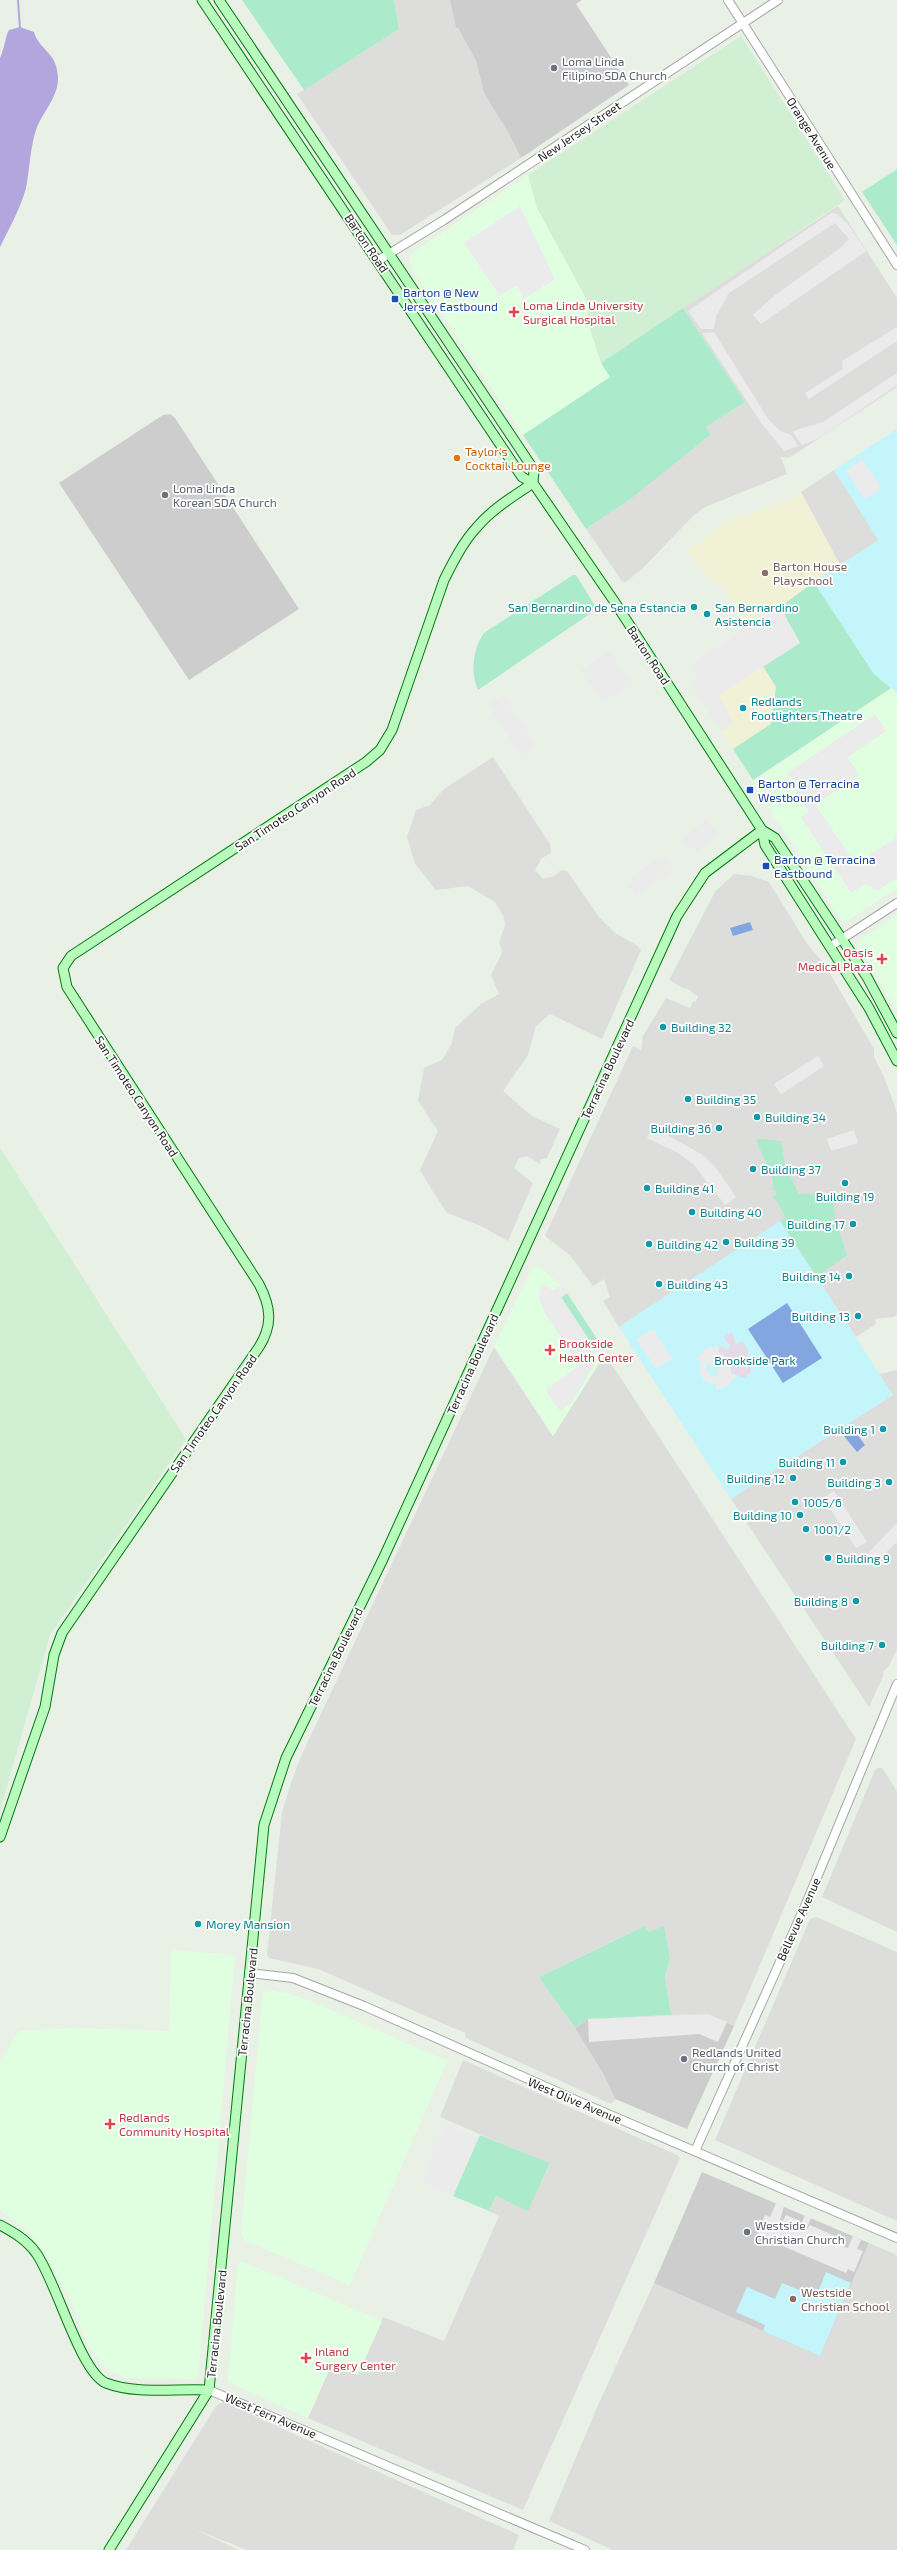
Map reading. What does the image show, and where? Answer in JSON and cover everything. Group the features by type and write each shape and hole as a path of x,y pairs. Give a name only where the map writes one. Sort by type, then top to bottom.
{"main road":[{"name":"Barton Road","path":"202,0 379,260 522,477 533,483 618,608 762,830 765,845 831,946 869,1008 897,1061"},
{"name":"Barton Road","path":"219,0 391,254 534,470 533,483"},
{"name":"San Timoteo Canyon Road","path":"0,1837 45,1707 54,1655 62,1633 259,1347 267,1332 270,1317 268,1303 259,1284 67,987 63,968 71,956 366,762 380,750 392,730 444,580 452,563 477,526 496,509 533,483"},
{"name":"Barton Road","path":"762,830 775,838 867,977 897,1033"},
{"name":"Terracina Boulevard","path":"109,2550 209,2390 264,1826 286,1758 383,1559 677,916 706,873 762,830"},
{"name":"West Fern Avenue","path":"0,2225 26,2242 43,2263 87,2362 98,2378 112,2384 132,2388 209,2390"}],"street":[{"name":"Orange Avenue","path":"728,0 897,265"},
{"name":"New Jersey Street","path":"379,260 391,254 778,0"},
{"path":"831,946 897,902"},
{"name":"Bellevue Avenue","path":"695,2151 806,1904 897,1684"},
{"name":"West Olive Avenue","path":"250,1973 293,1978 364,2006 897,2238"},
{"name":"West Fern Avenue","path":"209,2390 585,2550"}],"shaded area":[{"path":"242,0 394,0 399,29 304,90"},
{"path":"394,0 450,0 456,27 458,28 476,61 484,93 509,134 521,158 400,235 392,235 297,94 399,29"},
{"name":"Loma Linda Filipino SDA Church","path":"450,0 582,0 576,4 629,85 521,158 509,134 484,93 476,61 458,28 456,28"},
{"path":"20,27 34,32 36,38 55,62 58,84 54,97 37,127 31,149 24,195 0,247 0,58 9,30"},
{"path":"741,36 845,200 601,363 589,326 586,298 537,208 528,175"},
{"path":"897,169 897,245 862,192"},
{"name":"Loma Linda University Surgical Hospital","path":"528,175 537,208 586,299 589,326 601,363 610,377 523,435 409,265 411,254"},
{"path":"520,206 555,279 524,299 516,286 500,296 464,243"},
{"path":"838,206 897,298 897,387 789,458 781,457 787,474 705,507 694,515 642,569 626,582 622,581 586,529 632,498 709,435 706,427 745,402 683,308"},
{"path":"831,213 837,214 848,224 866,251 761,324 753,315 774,296 839,249 849,239 835,223 729,293 716,316 714,329 701,329 688,311"},
{"path":"683,308 745,402 706,427 710,435 632,498 586,529 523,435 610,377 601,363"},
{"path":"897,327 897,341 809,399 805,393 843,369 842,361"},
{"path":"714,332 768,419 780,431 791,435 798,446 784,451 762,424 702,333"},
{"path":"897,373 897,385 819,438 802,445 795,435 793,431 823,422"},
{"name":"Loma Linda Korean SDA Church","path":"170,414 175,418 299,609 189,680 59,483 163,415"},
{"path":"862,459 882,488 865,499 846,471"},
{"path":"834,470 879,540 840,565 801,492"},
{"path":"801,492 840,565 749,627 718,582 714,584 687,551 727,521 791,499"},
{"path":"573,575 576,575 597,609 478,690 473,668 477,646 484,633"},
{"path":"814,582 874,674 891,688 753,780 733,749 771,724 776,687 763,666 800,643 780,607"},
{"path":"780,607 800,643 718,696 734,722 721,731 689,682 698,675 693,663"},
{"path":"610,651 631,684 602,702 581,670"},
{"path":"763,666 776,687 771,724 733,749 721,731 734,722 717,696"},
{"path":"891,688 897,693 897,888 845,922 842,921 752,782"},
{"path":"503,695 537,746 521,756 488,704"},
{"path":"875,714 886,731 848,757 859,775 815,805 856,864 897,837 897,878 877,891 866,884 851,893 801,818 809,812 797,795 795,786 787,773"},
{"path":"493,757 550,844 551,853 542,858 535,870 543,879 554,876 561,870 567,871 599,917 615,933 638,946 641,950 602,1039 550,1014 536,1026 528,1055 503,1091 532,1116 560,1129 547,1158 540,1160 540,1164 527,1156 519,1158 514,1168 533,1183 508,1241 481,1226 447,1213 430,1187 420,1170 438,1131 418,1101 424,1068 442,1060 452,1043 455,1028 481,1004 499,994 491,975 501,955 502,950 499,943 505,925 504,917 495,902 468,886 436,890 415,864 407,837 416,810 430,805 444,789"},
{"path":"706,819 718,834 697,852 694,848 685,847 681,841"},
{"path":"663,855 673,871 635,896 628,885 633,882 630,877"},
{"path":"734,874 752,876 769,882 806,942 825,965 874,1049 874,1057 885,1079 897,1113 897,1314 894,1317 875,1319 876,1324 856,1337 780,1222 619,1327 603,1301 610,1297 604,1279 593,1286 570,1255 545,1236 633,1046 641,1050 643,1036 666,998 690,1008 693,1001 695,1002 698,997 688,989 683,988 669,980 715,892"},
{"name":"Oasis Medical Plaza","path":"897,915 897,1010 857,944 858,941"},
{"path":"750,922 753,930 733,936 730,928"},
{"path":"818,1056 824,1066 781,1094 774,1084"},
{"path":"653,1127 703,1155 716,1168 736,1197 725,1205 694,1165 680,1154 647,1138"},
{"path":"854,1130 858,1143 831,1151 827,1139"},
{"path":"756,1140 781,1141 785,1165 799,1194 824,1193 829,1202 833,1201 836,1222 847,1255 823,1273 815,1275 780,1221 786,1218 776,1200 772,1198 776,1195 776,1191 772,1189 773,1179"},
{"path":"0,1148 186,1439 50,1635 0,1811"},
{"name":"Brookside Health Center","path":"538,1266 559,1284 605,1354 553,1436 494,1347 533,1267"},
{"path":"562,1285 567,1293 561,1298 591,1343 597,1339 602,1346 592,1357 597,1360 571,1404 560,1411 545,1390 579,1366 545,1313 539,1298 542,1286 548,1286 552,1290"},
{"path":"567,1293 597,1339 591,1343 561,1297"},
{"path":"787,1303 822,1358 783,1383 748,1329"},
{"path":"653,1329 672,1359 656,1369 636,1339"},
{"path":"732,1332 736,1344 742,1341 748,1350 748,1357 751,1362 748,1364 751,1369 750,1373 744,1378 731,1373 730,1359 718,1352 721,1345 727,1350 731,1348 724,1337"},
{"path":"719,1346 718,1352 730,1359 731,1373 737,1375 727,1387 716,1390 716,1384 707,1382 702,1377 700,1371 701,1362 696,1359 707,1348","holes":["718,1359 723,1362 726,1367 725,1370 722,1366 716,1372 718,1377 710,1375 706,1369 708,1362 712,1367 720,1364"]},
{"path":"494,1347 553,1436 605,1354 856,1739 734,2026 708,2014 671,2015 665,1977 670,1959 645,1926 539,1977 575,2028 604,2075 615,2099 611,2104 466,2038 465,2033 318,1969 269,1958 267,1955 282,1812 292,1780 302,1754"},
{"path":"897,1370 897,1649 889,1666 883,1672 884,1674 869,1707 731,1499 893,1395 879,1374"},
{"path":"853,1429 865,1445 857,1452 844,1436"},
{"path":"834,1491 867,1542 856,1548 823,1498"},
{"path":"897,1523 897,1542 873,1565 868,1553"},
{"path":"882,1768 897,1791 897,1932 822,1897 875,1770"},
{"path":"816,1917 897,1952 897,2221 715,2140 810,1919"},
{"path":"645,1926 649,1932 664,1926 670,1959 665,1977 671,2015 588,2019 575,2028 539,1977"},
{"name":"Redlands Community Hospital","path":"171,1950 235,1955 198,2377 195,2379 127,2378 111,2372 101,2363 87,2344 72,2304 47,2256 31,2234 0,2210 0,2063 19,2031 76,2028 169,2031"},
{"path":"265,1990 287,1993 315,2003 447,2061 350,2285 244,2240 241,2232 263,1992"},
{"name":"Redlands United Church of Christ","path":"708,2014 734,2026 687,2129 615,2099 604,2075 575,2028 588,2019"},
{"path":"708,2014 727,2022 718,2042 699,2034 589,2042 588,2019"},
{"path":"463,2060 677,2155 680,2158 523,2510 308,2418 332,2363 358,2375 383,2317 444,2341 499,2216 489,2211 496,2196 528,2210 550,2164 440,2117"},
{"path":"446,2124 478,2138 453,2196 422,2181"},
{"path":"480,2135 550,2163 528,2211 496,2196 489,2211 453,2196"},
{"path":"702,2172 869,2243 820,2356 654,2283"},
{"path":"776,2203 784,2206 780,2220 783,2221 786,2215 800,2221 798,2226 800,2227 805,2215 811,2218 806,2230 810,2225 846,2241 844,2247 848,2248 853,2236 861,2240 857,2249 863,2251 854,2272 848,2269 846,2273 757,2235 765,2215 770,2217"},
{"path":"869,2243 897,2255 897,2550 613,2550 549,2521 599,2403 654,2283 820,2355"},
{"path":"241,2261 382,2321 358,2375 332,2363 308,2418 228,2382 238,2264"},
{"path":"223,2402 519,2535 513,2550 247,2550 194,2529 239,2550 126,2550 216,2406"}],"green space":[{"path":"897,429 897,693 874,674 814,582 878,540 834,470"},
{"name":"Brookside Park","path":"780,1221 893,1395 731,1499 619,1327"},
{"path":"826,2272 851,2283 820,2356 763,2331 765,2325 736,2312 747,2287 775,2299 782,2283 816,2297"}],"waterway":[{"path":"18,0 20,29"}],"place":[{"name":"Loma Linda Filipino SDA Church","path":"554,68"},
{"name":"Barton @ New Jersey Eastbound","path":"395,299"},
{"name":"Loma Linda University Surgical Hospital","path":"514,312"},
{"name":"Taylor's Cocktail Lounge","path":"457,458"},
{"name":"Loma Linda Korean SDA Church","path":"165,495"},
{"name":"Barton House Playschool","path":"765,573"},
{"name":"San Bernardino de Sena Estancia","path":"694,607"},
{"name":"San Bernardino Asistencia","path":"707,614"},
{"name":"Redlands Footlighters Theatre","path":"743,708"},
{"name":"Barton @ Terracina Westbound","path":"750,790"},
{"name":"Barton @ Terracina Eastbound","path":"766,866"},
{"name":"Oasis Medical Plaza","path":"882,959"},
{"name":"Building 32","path":"663,1027"},
{"name":"Building 35","path":"688,1099"},
{"name":"Building 34","path":"757,1117"},
{"name":"Building 36","path":"719,1128"},
{"name":"Building 37","path":"753,1169"},
{"name":"Building 19","path":"845,1183"},
{"name":"Building 41","path":"647,1188"},
{"name":"Building 40","path":"692,1212"},
{"name":"Building 17","path":"853,1224"},
{"name":"Building 39","path":"726,1242"},
{"name":"Building 42","path":"649,1244"},
{"name":"Building 14","path":"849,1276"},
{"name":"Building 43","path":"659,1284"},
{"name":"Building 13","path":"858,1316"},
{"name":"Brookside Health Center","path":"550,1350"},
{"name":"Building 1","path":"883,1429"},
{"name":"Building 11","path":"843,1462"},
{"name":"Building 12","path":"793,1478"},
{"name":"Building 3","path":"889,1482"},
{"name":"1005/6","path":"795,1502"},
{"name":"Building 10","path":"800,1515"},
{"name":"1001/2","path":"806,1529"},
{"name":"Building 9","path":"828,1558"},
{"name":"Building 8","path":"856,1601"},
{"name":"Building 7","path":"882,1645"},
{"name":"Morey Mansion","path":"198,1924"},
{"name":"Redlands United Church of Christ","path":"684,2059"},
{"name":"Redlands Community Hospital","path":"110,2124"},
{"name":"Westside Christian Church","path":"747,2232"},
{"name":"Westside Christian School","path":"793,2299"},
{"name":"Inland Surgery Center","path":"306,2358"}]}
